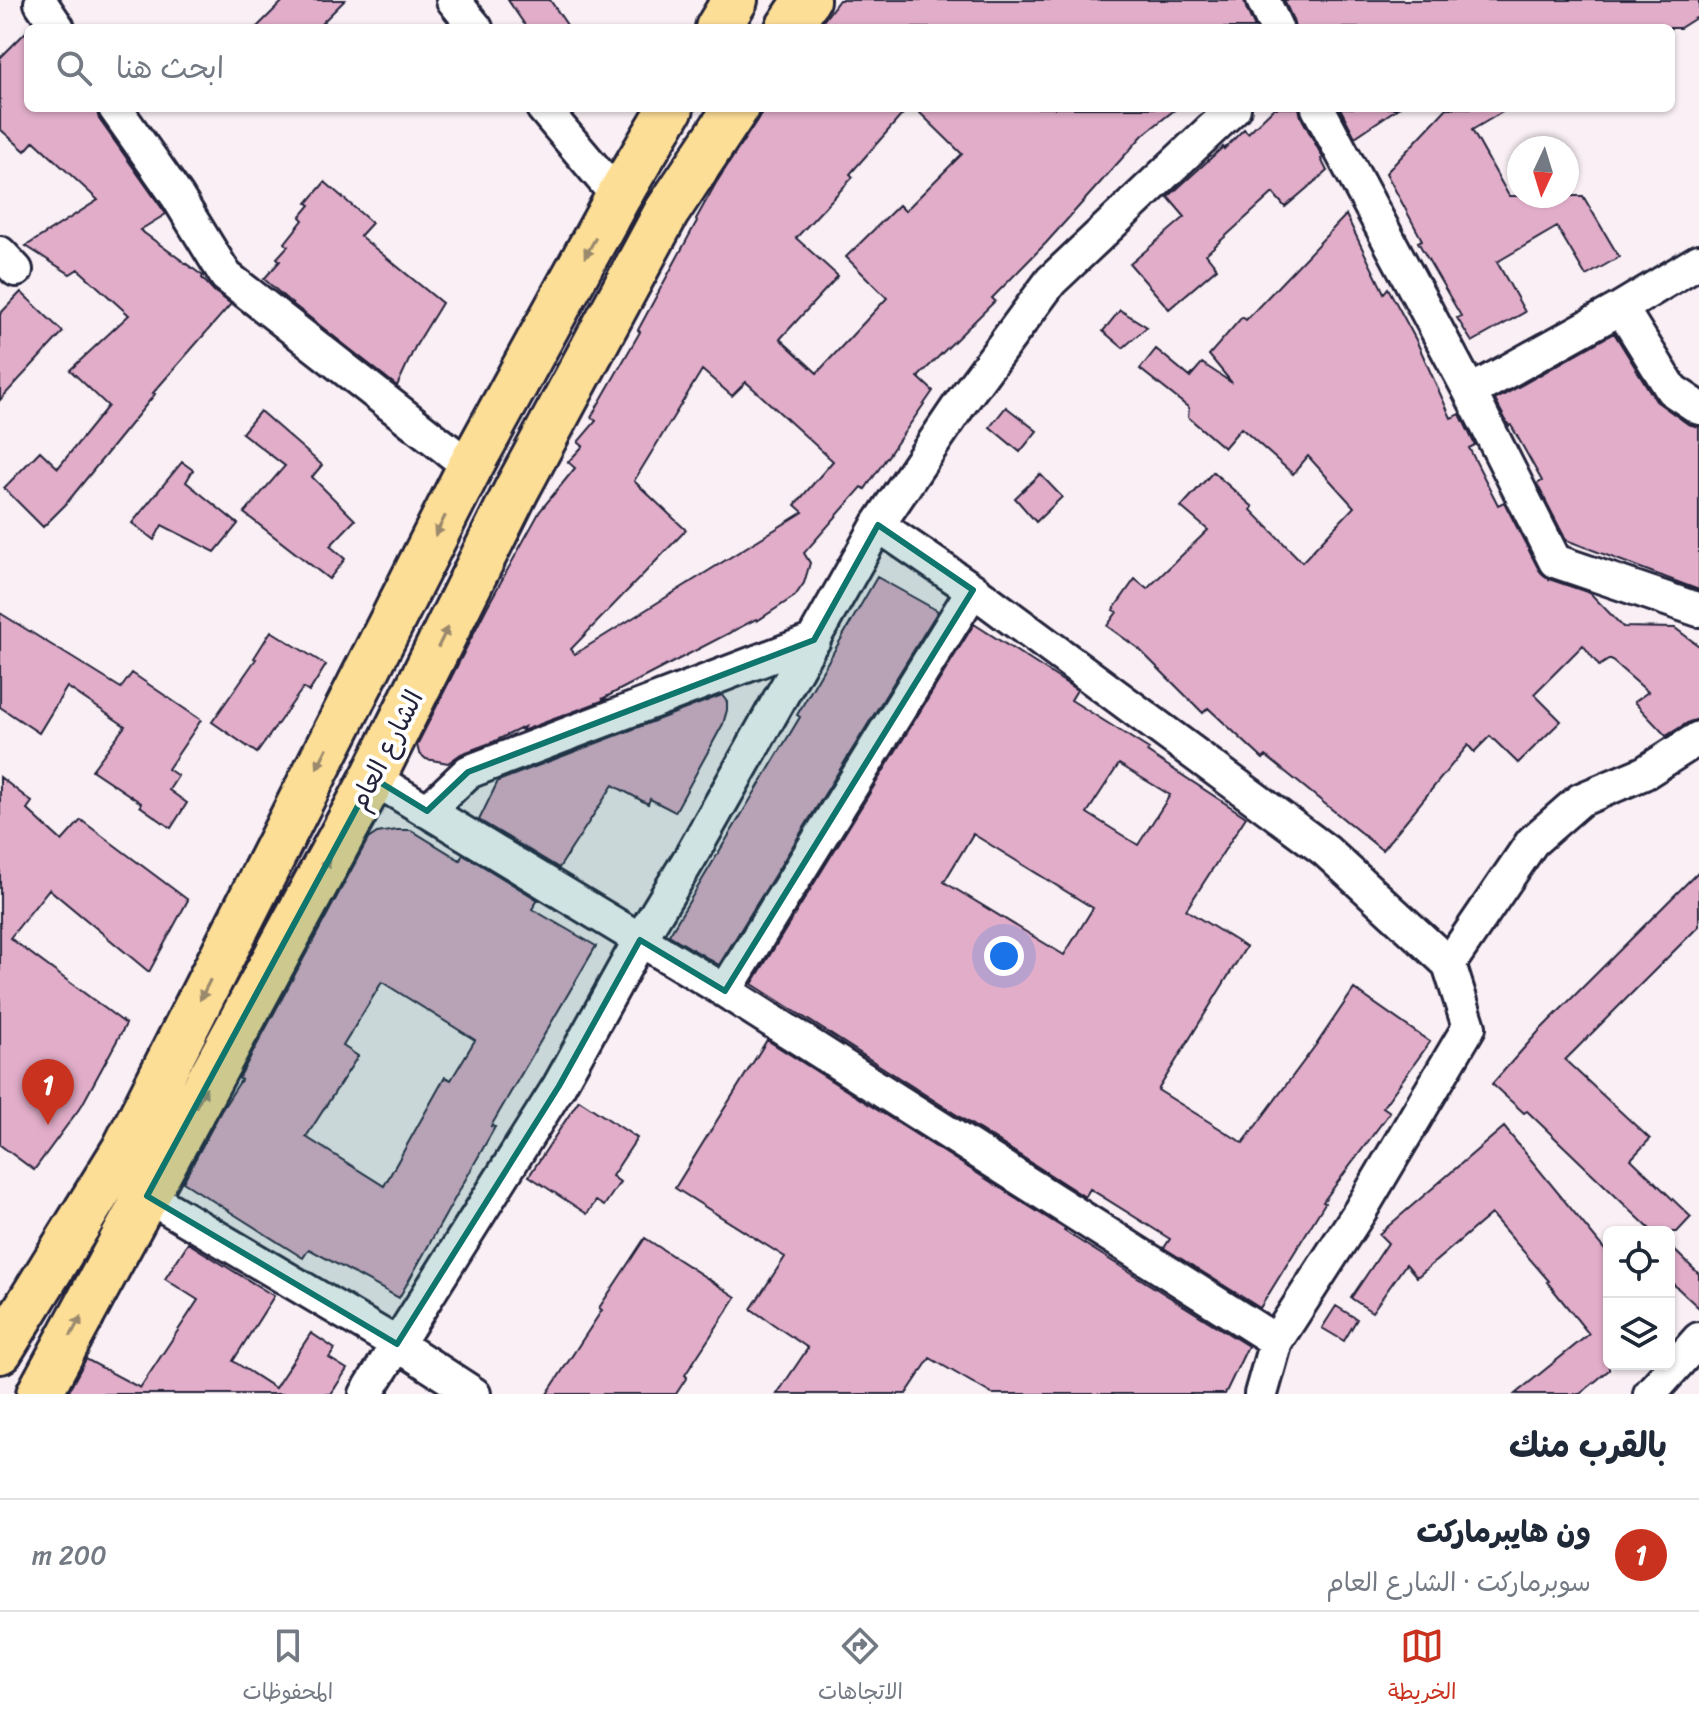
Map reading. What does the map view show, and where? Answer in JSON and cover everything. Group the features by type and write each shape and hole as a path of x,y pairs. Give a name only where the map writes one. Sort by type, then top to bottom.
{"main road":[{"path":"720,24 735,0"},
{"path":"791,24 807,0"},
{"name":"الشارع العام","path":"0,1351 124,1150 470,467 618,197 669,112"},
{"name":"الشارع العام","path":"39,1394 373,778 532,461 666,213 733,112"},
{"path":"124,1150 154,1184"}],"street":[{"path":"453,0 473,24"},
{"path":"1263,0 1274,24"},
{"path":"118,112 177,196 226,276 470,467"},
{"path":"546,112 618,197"},
{"path":"366,1394 559,1086 878,525 960,404 1051,281 1230,112"},
{"path":"1320,112 1470,392 1555,561 1699,610"},
{"path":"1470,392 1699,261"},
{"path":"1621,308 1672,390 1699,408"},
{"path":"878,525 973,590 1326,851 1449,964 1469,1027 1360,1211 1276,1341 1261,1394"},
{"path":"725,991 973,590"},
{"path":"427,811 468,772 814,640"},
{"path":"1449,964 1532,842 1580,800 1644,773 1699,738"},
{"path":"373,778 725,991 1276,1341"},
{"path":"154,1184 474,1394"},
{"path":"1650,1394 1699,1339"}],"highlighted area":[{"path":"878,525 973,590 725,991 640,940 559,1086 397,1344 147,1196 373,778 427,811 468,772 814,640"}],"building":[{"path":"284,0 345,0 321,24 260,24"},
{"path":"508,0 550,0 566,24 524,24"},
{"path":"839,0 1244,0 1253,24 821,24"},
{"path":"1284,0 1699,0 1699,16 1680,28 1675,28 1675,24 1294,24"},
{"path":"24,34 24,112 97,112 166,214 140,230 203,276 214,291 231,304 153,393 65,505 43,527 4,488 40,451 58,468 108,406 70,370 129,315 78,269 70,274 26,246 98,200 34,141 25,151 0,129 0,58"},
{"path":"762,112 904,112 850,174 853,177 796,238 838,276 780,339 817,373 887,298 846,257 899,205 905,211 962,154 919,112 1172,112 1143,135 992,298 995,301 918,377 933,391 865,489 862,487 804,553 810,563 804,583 795,596 757,621 602,699 607,699 522,731 524,727 461,754 448,763 426,759 419,753 417,745 540,511 575,468 568,462 583,446 578,442 596,421 591,417 640,332 638,330 696,219","holes":["702,370 732,396 746,382 833,461 795,505 803,512 575,654 571,649 686,530 634,481"]},
{"path":"1270,112 1300,112 1327,171 1285,207 1273,193 1206,254 1217,268 1169,309 1130,264 1185,217 1168,197 1244,129 1248,133"},
{"path":"1342,112 1392,112 1355,137"},
{"path":"1443,112 1502,112 1472,130 1507,192 1507,208 1579,208 1579,196 1583,196 1619,257 1586,276 1557,227 1497,262 1525,312 1472,342 1457,318 1461,316 1418,242 1422,240 1386,173"},
{"path":"325,182 372,223 360,236 442,303 415,347 397,386 264,279 280,261 277,258 303,220 300,217 310,205 307,203"},
{"path":"1346,215 1384,293 1388,288 1416,340 1451,418 1460,414 1475,445 1469,448 1498,505 1504,502 1539,570 1549,579 1590,593 1623,627 1675,628 1699,646 1699,719 1666,736 1634,702 1648,692 1610,659 1599,666 1583,645 1534,694 1561,721 1518,763 1490,736 1474,752 1468,745 1382,850 1266,756 1263,759 1208,708 1203,713 1139,649 1107,626 1117,612 1113,610 1135,579 1147,589 1208,530 1181,507 1213,472 1253,507 1251,510 1302,562 1354,507 1308,456 1293,474 1241,428 1224,448 1188,417 1189,408 1140,369 1156,349 1190,377 1202,363 1232,383 1209,355 1242,317 1246,320"},
{"path":"21,292 63,332 0,400 0,314"},
{"path":"1120,310 1147,327 1123,348 1103,331"},
{"path":"1614,333 1656,401 1688,424 1699,427 1699,590 1566,540 1537,484 1542,481 1495,400"},
{"path":"1006,407 1037,431 1020,452 990,427"},
{"path":"260,411 322,465 312,477 355,520 330,546 345,559 329,579 244,513 285,466 242,433"},
{"path":"182,462 193,470 186,482 238,524 215,552 162,525 154,540 132,523"},
{"path":"1040,474 1062,497 1036,522 1015,498"},
{"path":"877,577 938,611 719,965 669,935 800,717 797,715"},
{"path":"0,613 121,688 132,673 201,720 168,769 178,776 169,790 187,803 171,828 92,770 125,726 67,687 39,733 0,707"},
{"path":"974,624 1077,690 1071,700 1149,749 1147,752 1246,817 1186,910 1246,947 1158,1090 1243,1143 1354,989 1430,1042 1383,1107 1390,1112 1323,1202 1260,1308 1164,1248 1170,1239 1090,1189 1085,1197 752,984","holes":["1119,764 1170,795 1138,845 1087,813","973,834 1093,908 1064,955 944,882"]},
{"path":"271,631 326,665 309,692 303,688 257,753 212,722 256,659"},
{"path":"722,695 727,702 723,724 675,812 650,799 648,804 613,785 559,868 479,820 498,781"},
{"path":"0,777 32,802 27,809 62,841 81,820 188,900 149,972 49,889 10,938 126,1024 82,1105 34,1170 0,1145"},
{"path":"411,830 460,860 463,854 538,900 532,909 596,946 491,1126 495,1127 399,1298 309,1249 303,1258 183,1182 241,1080 239,1078 368,839 377,833","holes":["382,982 475,1040 451,1080 445,1077 384,1186 306,1137 358,1056 343,1046"]},
{"path":"1699,871 1699,926 1565,1060 1650,1139 1631,1159 1691,1217 1677,1232 1675,1226 1647,1226 1527,1111 1524,1113 1492,1084 1540,1030"},
{"path":"767,1040 1248,1346 1225,1394 992,1394 930,1358 906,1394 777,1394 808,1348 751,1309 785,1257 675,1188"},
{"path":"579,1100 637,1138 612,1176 620,1182 604,1206 596,1201 587,1214 529,1176"},
{"path":"1504,1127 1603,1248 1603,1370 1609,1370 1580,1394 1515,1394 1589,1334 1549,1281 1491,1214 1417,1277 1406,1264 1372,1312 1351,1298 1388,1243 1379,1234"},
{"path":"645,1238 736,1297 685,1375 687,1377 676,1394 547,1394 602,1310 599,1308"},
{"path":"188,1243 274,1296 233,1361 275,1388 311,1333 335,1349 329,1358 347,1369 331,1394 67,1394 86,1359 140,1388 198,1300 165,1279"},
{"path":"1675,1251 1699,1274 1699,1308 1675,1286"},
{"path":"1336,1306 1357,1319 1344,1341 1322,1328"}],"place":[{"name":"ون هايبرماركت","path":"48,1125"}]}
